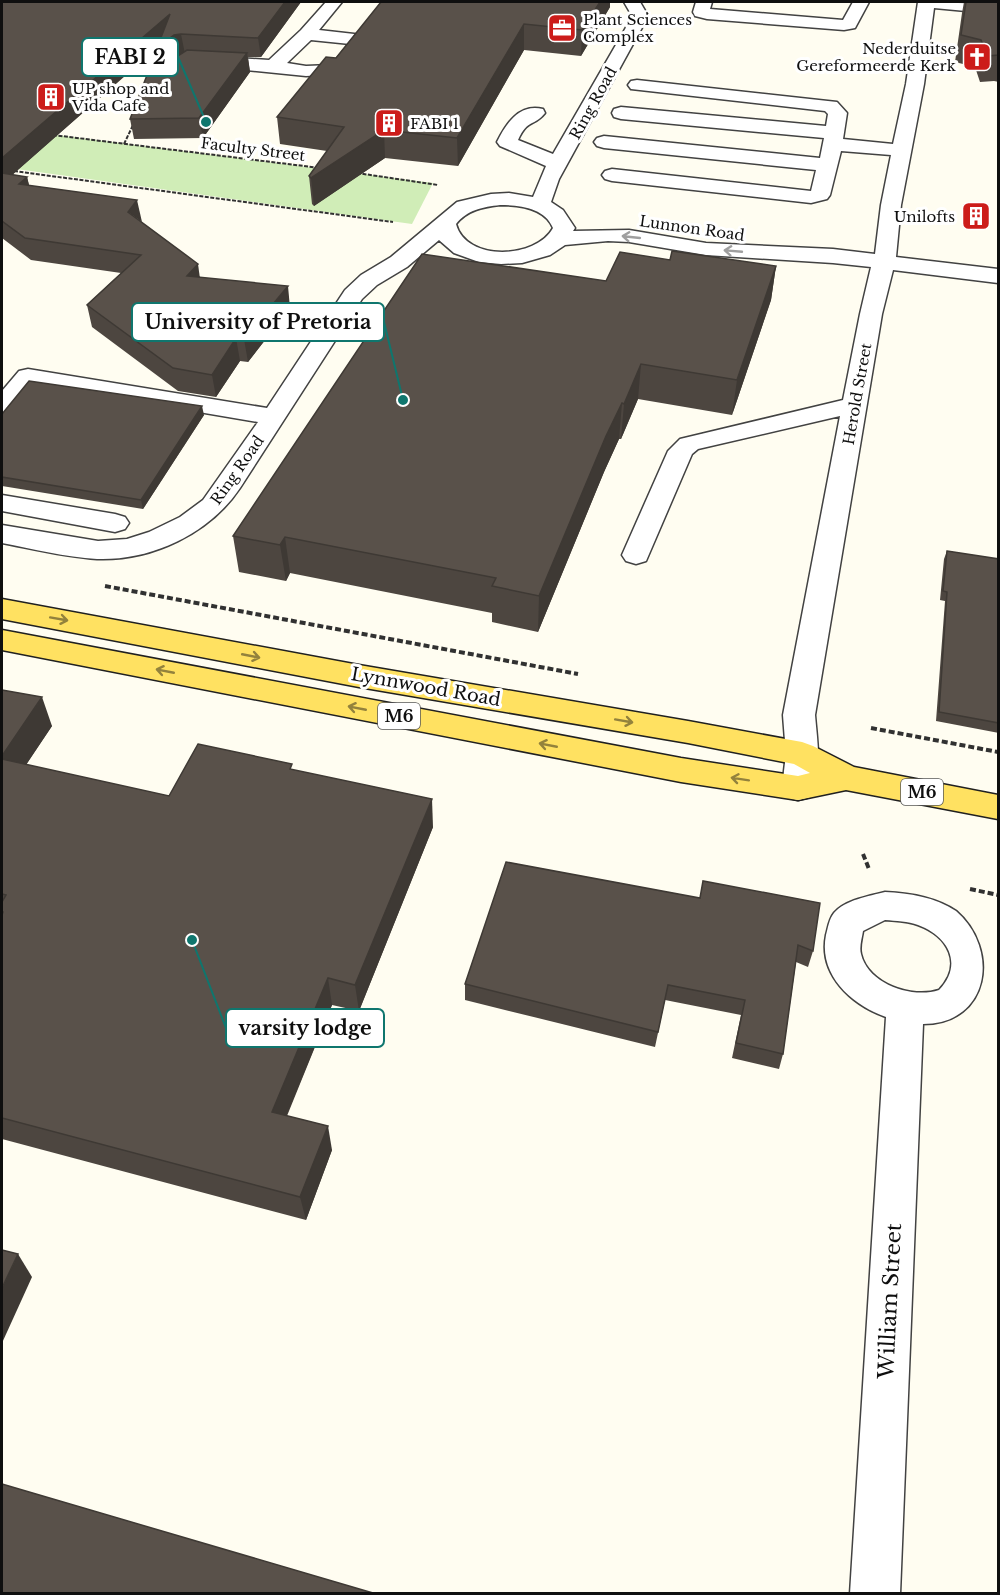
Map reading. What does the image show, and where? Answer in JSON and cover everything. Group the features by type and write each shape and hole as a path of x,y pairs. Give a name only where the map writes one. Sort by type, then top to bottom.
{"main road":[{"name":"Lynnwood Road","path":"2,609 359,676 802,754 846,778 999,807"},
{"name":"Lynnwood Road","path":"2,640 681,770 798,788 846,778"}],"street":[{"path":"273,66 307,34 334,2"},
{"name":"Ring Road","path":"545,207 543,192 636,24 639,14 632,2"},
{"path":"704,2 701,12 707,14 843,25 849,24 861,2"},
{"path":"926,2 999,9"},
{"name":"Herold Street","path":"798,788 802,754 799,715 870,314 884,262 900,150 915,84 926,2"},
{"path":"185,61 273,66 306,71 336,70 363,40 307,34"},
{"path":"612,175 811,197 820,195 838,113 830,106 637,85"},
{"path":"621,112 834,139 900,150"},
{"path":"536,113 517,122 507,142 559,164"},
{"path":"604,142 828,165"},
{"name":"Ring Road","path":"2,534 100,551 134,546 168,534 194,521 212,506 227,488 353,295 369,280 399,262 445,224 452,213 468,205 500,199"},
{"name":"Lunnon Road","path":"500,199 591,215 762,238 833,256"},
{"path":"445,224 446,236 451,242 478,254 501,257 525,255 546,249 559,240 563,232 563,224 559,216 545,207"},
{"name":"Lunnon Road","path":"559,240 608,235 629,236 706,249 833,256 999,276"},
{"name":"Ring Road","path":"399,262 442,254 478,254"},
{"path":"2,406 28,376 273,417"},
{"path":"636,555 681,451 689,444 855,405"},
{"path":"2,503 115,524"},
{"name":"William Street","path":"875,1593 905,1008"}],"path":[{"path":"124,144 138,113"},
{"name":"Faculty Street","path":"52,135 330,170"},
{"path":"11,170 360,219 412,224 445,224"},
{"path":"353,173 433,183 460,193 500,199"},
{"path":"95,584 588,676"},
{"path":"872,728 999,752"}],"green space":[{"path":"2,128 433,183 412,224 2,167"}],"building":[{"path":"2,2 285,2 258,38 181,34 174,35 157,48 170,14 2,158"},
{"path":"381,2 600,2 582,30 524,24 457,138 384,130 311,178 309,176 344,127 277,117 326,57 336,58"},
{"path":"966,2 999,2 999,55 987,56 981,40 961,35"},
{"path":"187,50 247,53 199,118 130,119 149,70 156,70"},
{"path":"2,173 27,177 19,184 137,200 128,212 198,264 187,276 288,286 244,339 236,338 212,375 173,368 87,305 141,255 25,238 2,221"},
{"path":"672,251 776,266 737,380 641,364 624,404 622,403 606,436 539,596 492,586 496,578 285,537 280,545 233,536 422,254 606,281 620,252 670,260"},
{"path":"29,381 202,406 141,500 2,477 2,414"},
{"path":"947,551 999,559 999,723 939,712 947,592 943,591"},
{"path":"2,690 42,697 2,756"},
{"path":"198,744 292,764 290,769 432,799 355,985 328,978 272,1112 328,1126 300,1197 2,1118 2,902 6,895 2,894 2,759 169,796"},
{"path":"506,862 700,898 703,881 820,903 813,951 798,945 783,1054 736,1043 745,1000 668,985 658,1032 465,984"},
{"path":"2,1250 18,1254 2,1288"},
{"path":"2,1484 373,1593 2,1593"}],"place":[{"name":"Plant Sciences Complex","path":"562,28"},
{"name":"Nederduitse Gereformeerde Kerk","path":"977,57"},
{"name":"UP shop and Vida Cafe","path":"51,97"},
{"name":"FABI 2","path":"206,122"},
{"name":"FABI 1","path":"389,123"},
{"name":"Unilofts","path":"976,216"},
{"name":"University of Pretoria","path":"403,400"},
{"name":"varsity lodge","path":"192,940"}]}
